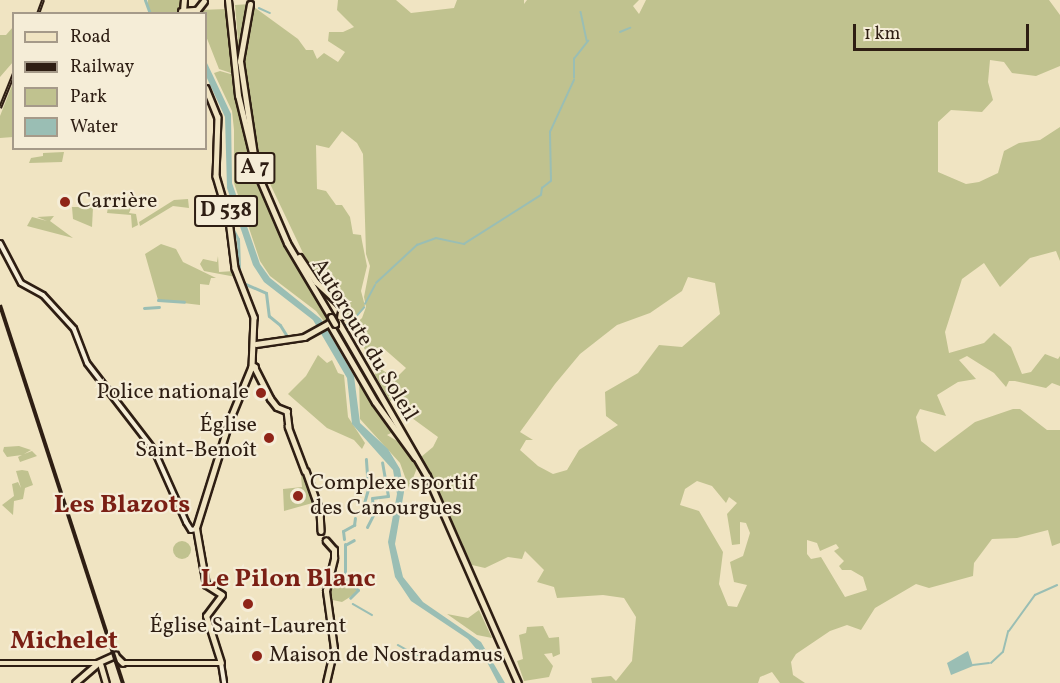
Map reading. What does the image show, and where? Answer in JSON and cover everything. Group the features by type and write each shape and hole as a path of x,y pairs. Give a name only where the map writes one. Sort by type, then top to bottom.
{"highway":[{"name":"Autoroute du Soleil","path":"230,2 241,95 254,155 273,207 334,320 411,444 517,683"},
{"name":"Autoroute du Soleil","path":"230,2 238,95 256,173 283,235 415,458 447,522"},
{"path":"250,4 240,61 254,155"},
{"path":"299,257 342,309 334,320"}],"main road":[{"path":"183,0 184,11 205,0"},
{"name":"D 538","path":"193,530 199,519 230,419 254,372 255,343 254,318 235,268 229,220 216,176 219,122 207,91"},
{"path":"0,243 21,283 43,295 74,329 87,363 154,450 193,530 198,543 206,585 219,592 221,598 206,615 224,680"},
{"path":"255,343 304,338 334,320"},
{"path":"254,372 277,409 286,413 306,472 320,525 332,550 334,560 326,593 333,646 326,683"},
{"path":"75,683 114,655 121,661 220,663"},
{"path":"0,663 100,663"},
{"path":"100,663 106,683"}],"green space":[{"path":"148,0 182,0 182,12 148,12"},
{"path":"338,0 396,0 411,13 454,8 457,0 524,0 524,4 527,0 639,0 633,6 639,14 646,0 1049,0 1060,15 1060,66 1036,76 1012,73 1004,62 990,60 988,82 993,100 982,112 951,110 938,122 938,172 966,184 979,182 998,173 1004,151 1019,143 1040,140 1060,127 1060,261 1056,251 1030,258 1000,287 984,263 962,279 945,332 949,353 984,343 994,333 1011,347 1022,374 1031,372 1045,354 1058,359 1060,356 1060,386 1052,383 1046,388 1009,381 1006,387 994,373 967,356 959,360 976,379 958,382 937,395 946,416 920,409 916,417 921,441 935,452 975,422 1013,409 1020,409 1047,430 1060,430 1060,543 1052,546 1048,530 1017,538 992,539 974,563 973,576 929,588 916,584 875,608 861,630 847,625 830,631 796,654 791,662 793,675 805,683 780,683 772,672 760,677 758,683 592,683 591,678 611,676 616,681 632,661 636,617 624,598 603,595 557,598 554,587 537,582 544,570 525,551 522,559 508,557 485,568 472,565 421,457 433,447 438,437 412,418 396,397 390,401 375,375 377,366 395,379 406,368 382,347 372,362 352,327 362,318 366,307 364,297 370,266 366,254 363,154 357,143 342,131 329,148 316,145 317,189 326,191 336,205 342,205 350,217 353,234 361,235 367,266 361,291 365,306 350,324 342,302 322,285 303,253 262,167 241,77 247,79 241,76 235,5 250,4 298,39 306,50 313,50 317,59 324,53 338,62 345,52 328,41 329,32 343,32 354,27 337,10","holes":["688,277 715,283 720,314 682,347 659,345 638,373 605,392 606,416 618,425 579,450 567,470 553,474 538,466 520,450 526,440 533,440 520,432 555,384 580,354 617,325 650,313 682,291","697,481 712,486 726,503 729,497 737,503 727,514 732,545 740,544 740,522 746,523 750,533 743,556 730,562 734,582 747,585 737,607 728,606 719,584 723,552 699,511 680,505 685,489","807,540 817,543 820,551 836,544 839,548 834,551 844,561 839,566 842,570 851,570 863,577 867,590 845,597 821,557 811,559 807,554"]},
{"path":"226,9 234,74 219,69 207,39 207,12 200,12 200,10"},
{"path":"12,28 12,63 0,77 0,35 6,35"},
{"path":"220,71 234,75 256,180 279,232 331,322 326,324 316,311 270,276 260,261 234,183 232,111 214,73"},
{"path":"12,86 12,137 0,138 0,116"},
{"path":"64,152 62,162 29,163 31,158 43,156 43,153"},
{"path":"188,199 189,208 173,206 140,226 139,222 174,200"},
{"path":"123,203 133,204 129,213 136,214 138,225 132,228 131,215 107,213 108,207 121,208"},
{"path":"72,207 93,207 92,227 73,219"},
{"path":"54,216 50,221 73,238 27,226 32,217 47,221 37,217"},
{"path":"161,244 176,249 183,262 216,278 211,278 209,285 200,284 200,305 158,300 145,254"},
{"path":"218,256 219,272 234,271 236,277 204,271 200,264 203,259 217,262"},
{"path":"318,355 327,363 332,360 338,373 344,375 348,417 365,443 362,449 354,440 327,428 288,394 306,376"},
{"path":"364,376 391,420 393,432 387,435 404,445 417,468 409,488 400,463 360,419 359,379"},
{"path":"19,446 31,450 24,454 32,451 37,456 20,462 18,457 22,455 7,457 3,451 4,447"},
{"path":"16,471 28,471 33,485 25,488 23,499 14,501 13,515 2,505 14,496 12,484 18,482 21,488"},
{"name":"Complexe sportif des Canourgues","path":"305,475 316,502 284,511 283,489 302,487 301,476"},
{"path":"182,541 188,544 191,550 188,556 182,559 176,556 173,550 176,544"},
{"path":"333,576 351,578 358,592 342,602 328,599"},
{"path":"479,610 492,638 477,635 447,614 468,618"},
{"path":"543,626 549,638 559,637 560,654 553,657 552,653 544,654 553,666 549,677 524,681 517,661 523,659 519,635 526,633 527,627"}],"water":[{"path":"207,63 231,114 232,183 260,264 270,278 321,319 354,376 360,423 388,449 400,469 404,492 395,544 403,577 423,602 481,642 505,683 498,683 487,662 468,639 411,601 395,577 388,542 397,494 393,470 352,424 347,378 313,320 264,282 253,265 227,188 225,117 207,78"},
{"path":"968,651 973,666 951,675 947,663"}],"waterway":[{"path":"145,0 149,12"},
{"path":"259,8 270,13"},
{"path":"581,12 587,40"},
{"path":"620,32 630,28"},
{"path":"574,78 574,59 588,41"},
{"path":"376,283 417,245 436,238 464,244 541,195 542,188 551,181 550,132 574,80"},
{"path":"215,134 214,175 228,224"},
{"path":"231,226 238,239 239,273"},
{"path":"243,283 266,293 269,316 280,325 288,338"},
{"path":"365,304 375,285"},
{"path":"158,300 184,302"},
{"path":"144,308 159,307"},
{"path":"349,325 364,308"},
{"path":"362,510 368,489 366,459"},
{"path":"367,527 373,515 372,498 388,496 382,463"},
{"path":"344,539 343,531 354,525 355,518"},
{"path":"345,545 354,540"},
{"path":"345,544 345,576"},
{"path":"345,577 358,590 350,598"},
{"path":"1009,631 1035,595 1057,585"},
{"path":"353,604 372,615"},
{"path":"991,663 1003,652 1008,632"},
{"path":"398,645 416,655 436,655 438,662"},
{"path":"973,665 989,663"}],"railway":[{"path":"39,12 43,0"},
{"path":"0,108 12,79"},
{"path":"0,305 123,683"}],"place":[{"name":"Carrière","path":"65,202"},
{"name":"Police nationale","path":"261,393"},
{"name":"Église Saint-Benoît","path":"269,438"},
{"name":"Complexe sportif des Canourgues","path":"298,496"},
{"name":"Église Saint-Laurent","path":"248,604"},
{"name":"Maison de Nostradamus","path":"257,656"}],"district":[{"name":"Les Blazots","path":"122,506"},
{"name":"Le Pilon Blanc","path":"288,580"},
{"name":"Michelet","path":"64,642"}]}
